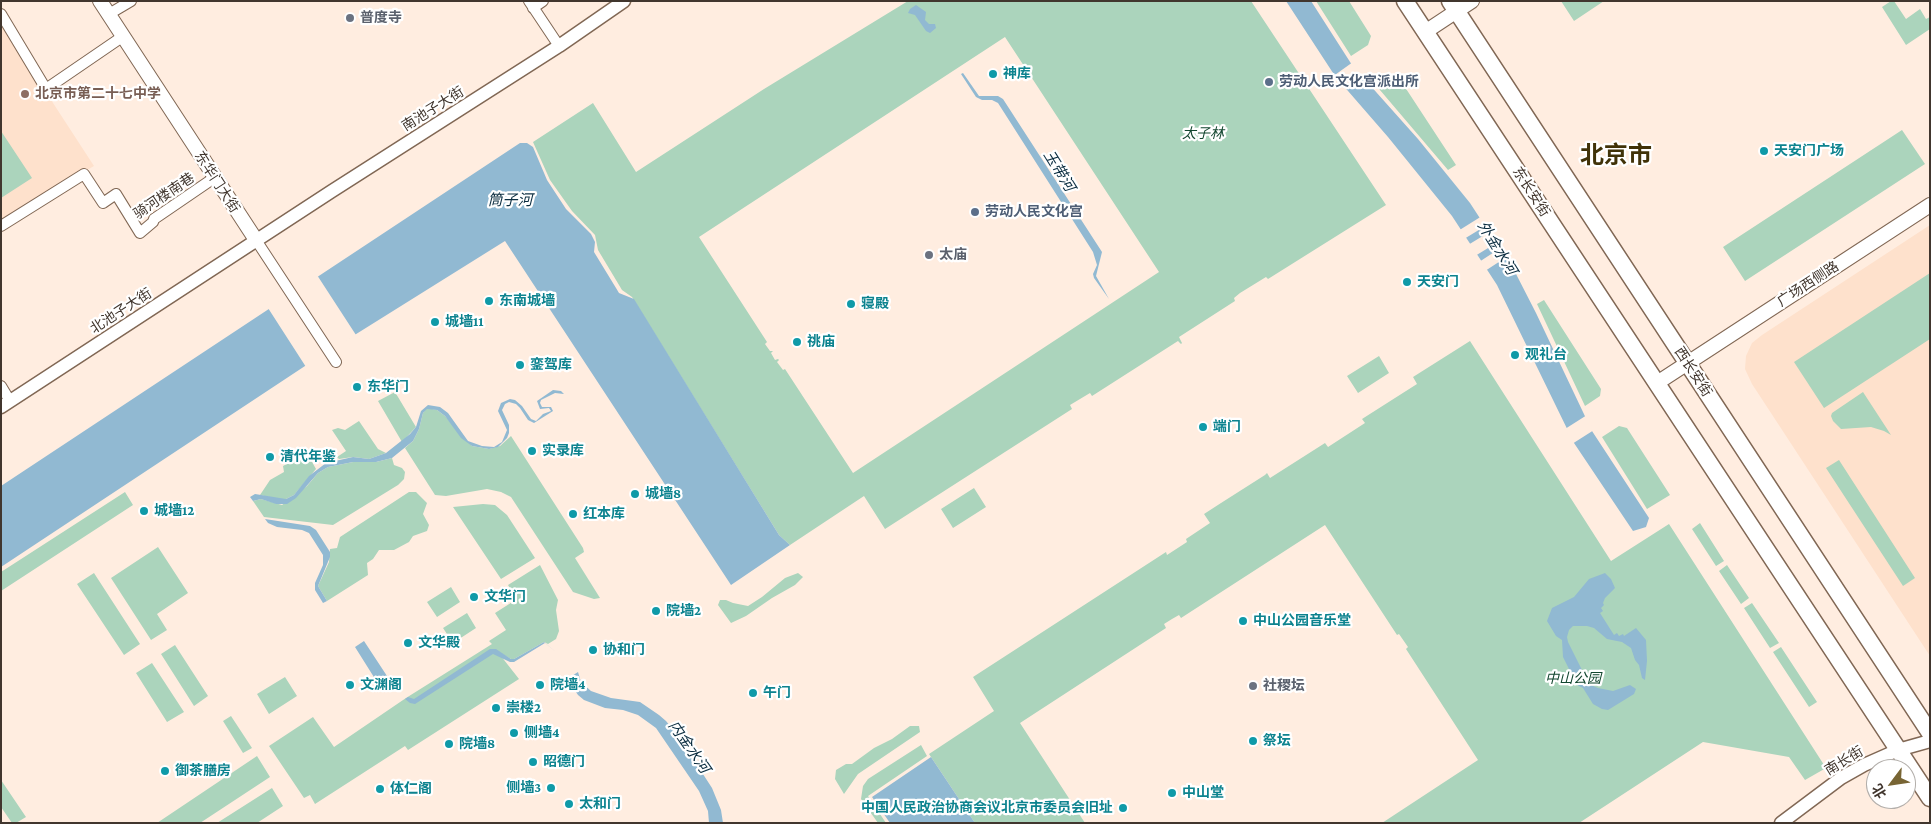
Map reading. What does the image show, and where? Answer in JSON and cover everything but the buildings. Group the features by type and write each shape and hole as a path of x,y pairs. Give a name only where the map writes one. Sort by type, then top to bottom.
{"highway":[{"name":"东长安街","path":"1405,1 1657,383"},
{"name":"西长安街","path":"1453,6 1930,733"},
{"path":"1657,383 1930,798"}],"main road":[{"name":"东华门大街","path":"100,1 256,240"},
{"path":"1426,32 1453,6 1472,1"},
{"name":"广场西侧路","path":"1657,383 1930,204"}],"street":[{"path":"109,14 131,1"},
{"path":"542,1 531,4 559,46"},
{"name":"南池子大街","path":"256,240 559,46 624,1"},
{"path":"1,14 46,89 122,37"},
{"name":"骑河楼南巷","path":"1,226 84,174 103,203 116,194 140,232 154,219 214,178"},
{"name":"东华门大街","path":"256,240 336,362"},
{"name":"北池子大街","path":"6,404 256,240"},
{"path":"1,386 6,404"},
{"name":"南长街","path":"1788,821 1841,778 1864,765 1898,750 1930,741"}],"shaded area":[{"name":"北京市第二十七中学","path":"1,23 94,166 1,221"},
{"path":"1930,225 1930,656 1752,384 1745,369 1746,356 1752,343 1762,335"}],"green space":[{"name":"太子林","path":"908,1 1251,1 1386,205 1268,279 1266,277 1240,293 1234,298 1235,301 1179,337 1181,344 1178,341 1092,396 1090,393 1070,405 1072,409 885,529 864,496 790,545 779,535 632,297 622,290 598,250 595,235 572,211 550,180 533,142 593,103 636,172 764,89","holes":["1005,37 1159,272 853,473 785,369 783,370 777,362 779,360 775,360 771,353 773,351 770,351 765,344 767,342 699,237"]},
{"path":"1316,1 1349,1 1371,36 1368,45 1351,56"},
{"path":"1561,1 1604,1 1574,21"},
{"path":"1894,1 1906,19 1920,9 1926,19 1930,17 1930,29 1906,45 1882,7"},
{"path":"1389,74 1397,75 1456,165 1448,170 1374,83"},
{"path":"1902,130 1925,164 1745,281 1723,247"},
{"path":"1,131 32,178 1,198"},
{"path":"1930,273 1930,339 1824,408 1794,362"},
{"path":"1544,300 1601,389 1600,396 1585,406 1537,304"},
{"name":"中山公园","path":"1470,341 1611,561 1669,524 1826,768 1805,780 1789,757 1703,742 1579,823 1382,823 1478,760 1406,649 1408,647 1399,634 1397,635 1325,525 1181,618 1179,615 1164,624 1166,628 1020,723 1085,823 975,823 929,754 994,711 973,677 1166,552 1167,555 1187,542 1186,539 1210,523 1204,514 1267,473 1270,478 1325,443 1328,447 1365,423 1362,419 1417,384 1413,377"},
{"path":"1379,356 1389,373 1358,393 1347,376"},
{"path":"395,392 416,427 402,442 378,401"},
{"path":"1863,392 1891,435 1871,427 1841,429 1833,421 1832,413"},
{"path":"427,408 437,410 445,416 472,446 489,449 500,446 511,436 583,548 584,552 575,558 600,598 594,599 573,592 511,497 501,492 487,489 446,496 435,495 405,448 413,441 419,429 423,413"},
{"path":"359,421 378,449 386,453 369,459 353,457 339,459 337,457 346,451 332,430 338,428 345,430"},
{"path":"1619,426 1627,428 1670,495 1647,509 1602,437"},
{"path":"307,453 316,469 294,495 286,499 278,499 260,495 270,480 284,472 283,466"},
{"path":"392,458 394,465 402,468 405,472 404,479 398,485 333,525 264,517 253,501 261,499 282,505 307,486 318,473 328,467 353,462 376,462"},
{"path":"1839,460 1915,578 1903,586 1826,468"},
{"path":"974,488 986,507 953,528 941,509"},
{"path":"125,492 133,505 1,591 1,572"},
{"path":"409,492 416,492 427,503 423,514 429,525 427,531 413,536 409,542 394,550 379,550 373,559 367,563 368,575 327,601 318,586 329,562 330,549 337,548 340,537"},
{"path":"483,504 495,505 507,515 535,558 501,579 453,507"},
{"path":"1700,523 1724,561 1716,566 1692,529"},
{"path":"158,547 188,593 157,614 167,630 151,640 111,578"},
{"path":"540,565 558,600 556,610 559,631 556,639 548,644 544,642 514,659 497,651 519,679 408,750 405,746 315,804 310,795 304,798 269,746 313,717 334,747 406,698 492,644 489,641 506,630 495,613 517,599 508,585"},
{"path":"1727,565 1749,598 1741,604 1719,571"},
{"path":"94,573 140,644 124,655 77,584"},
{"path":"798,573 803,577 795,585 746,616 731,623 718,605 720,600 726,600 748,606 785,578"},
{"path":"451,587 460,602 437,617 427,602"},
{"path":"1752,603 1779,643 1770,648 1744,608"},
{"path":"467,613 476,628 453,643 443,628"},
{"path":"175,645 208,696 194,706 161,654"},
{"path":"1781,647 1817,702 1809,707 1773,652"},
{"path":"152,663 184,712 167,722 136,673"},
{"path":"285,677 297,696 269,714 257,694"},
{"path":"231,716 252,748 243,753 223,721"},
{"path":"910,726 919,726 920,732 858,774 844,794 835,779 836,770 846,764 852,764"},
{"path":"921,745 927,756 868,796 886,823 878,823 861,799 863,786 868,779"},
{"path":"257,756 270,777 200,823 157,823"},
{"path":"1,780 26,817 16,823 12,823 1,807"},
{"path":"272,788 283,806 257,823 217,823"}],"water":[{"name":"外金水河","path":"1286,1 1311,1 1352,65 1418,139 1470,203 1515,272 1592,431 1649,518 1646,527 1633,531 1574,443 1497,285 1452,216 1388,137 1335,76"},
{"path":"916,5 926,12 925,20 929,24 935,24 936,28 930,33 926,31 915,15 908,13"},
{"path":"963,73 979,96 998,96 1003,99 1102,252 1096,276 1109,299 1094,278 1093,274 1097,265 1093,252 998,103 976,97 961,74"},
{"name":"筒子河","path":"520,143 527,143 533,147 547,180 566,209 591,234 595,242 594,252 619,293 634,299 779,535 790,545 731,585 505,241 305,366 1,567 1,486"},
{"path":"553,390 561,391 564,394 555,393 541,400 542,407 551,407 553,411 534,423 528,420 516,404 509,402 505,404 502,410 509,425 509,433 507,438 498,447 489,449 472,446 461,438 445,416 437,410 427,409 423,413 419,429 413,441 392,458 376,462 353,462 328,467 318,473 296,498 287,504 276,504 261,499 253,501 250,497 255,494 286,499 294,495 309,476 326,463 353,457 369,459 386,453 410,434 416,427 421,411 428,405 440,407 448,413 468,441 482,446 494,447 502,442 507,430 498,411 501,403 510,399 515,400 531,419 536,421 543,414 551,411 549,408 540,409 537,401"},
{"path":"265,519 310,526 316,530 330,552 330,557 318,586 327,601 323,603 315,590 315,583 323,565 323,555 309,533 302,530 277,527 268,523"},
{"path":"1605,573 1611,579 1615,588 1605,598 1604,605 1601,608 1603,611 1600,613 1614,635 1617,633 1619,636 1623,634 1624,636 1636,628 1646,640 1647,661 1645,680 1642,678 1639,665 1631,648 1622,642 1607,639 1594,628 1587,626 1573,626 1569,630 1568,642 1583,672 1586,683 1613,691 1630,685 1636,689 1634,694 1608,710 1593,704 1583,688 1577,685 1563,657 1562,640 1556,636 1547,621 1552,608 1574,597 1589,579"},
{"path":"364,641 387,676 377,682 355,647"},
{"path":"544,642 556,652 545,643 514,662 493,654 415,704 405,699 408,697 414,699 490,649 496,649 514,659"},
{"path":"578,672 581,682 591,691 611,698 640,702 666,721 679,737 712,788 721,810 723,823 709,823 708,811 699,791 656,728 638,715 623,710 605,708 584,700 578,695 567,679"},
{"path":"931,757 975,823 890,823 872,797"}],"pier":[{"path":"1353,62 1365,76 1343,91 1332,77"},
{"path":"1482,216 1487,225 1464,239 1458,231"},
{"path":"1491,231 1498,242 1475,256 1468,245"},
{"path":"1502,247 1508,256 1485,271 1479,262"},
{"path":"317,275 356,335 306,367 268,308"},
{"path":"1587,415 1594,430 1572,444 1565,429"}],"place":[{"name":"普度寺","path":"350,18"},
{"name":"神库","path":"993,74"},
{"name":"劳动人民文化宫派出所","path":"1269,82"},
{"name":"北京市第二十七中学","path":"25,94"},
{"name":"天安门广场","path":"1764,151"},
{"name":"劳动人民文化宫","path":"975,212"},
{"name":"太庙","path":"929,255"},
{"name":"天安门","path":"1407,282"},
{"name":"东南城墙","path":"489,301"},
{"name":"寝殿","path":"851,304"},
{"name":"城墙11","path":"435,322"},
{"name":"祧庙","path":"797,342"},
{"name":"观礼台","path":"1515,355"},
{"name":"銮驾库","path":"520,365"},
{"name":"东华门","path":"357,387"},
{"name":"端门","path":"1203,427"},
{"name":"实录库","path":"532,451"},
{"name":"清代年鉴","path":"270,457"},
{"name":"城墙8","path":"635,494"},
{"name":"城墙12","path":"144,511"},
{"name":"红本库","path":"573,514"},
{"name":"文华门","path":"474,597"},
{"name":"院墙2","path":"656,611"},
{"name":"中山公园音乐堂","path":"1243,621"},
{"name":"文华殿","path":"408,643"},
{"name":"协和门","path":"593,650"},
{"name":"文渊阁","path":"350,685"},
{"name":"院墙4","path":"540,685"},
{"name":"社稷坛","path":"1253,686"},
{"name":"午门","path":"753,693"},
{"name":"崇楼2","path":"496,708"},
{"name":"侧墙4","path":"514,733"},
{"name":"祭坛","path":"1253,741"},
{"name":"院墙8","path":"449,744"},
{"name":"昭德门","path":"533,762"},
{"name":"御茶膳房","path":"165,771"},
{"name":"侧墙3","path":"551,788"},
{"name":"体仁阁","path":"380,789"},
{"name":"中山堂","path":"1172,793"},
{"name":"太和门","path":"569,804"},
{"name":"中国人民政治协商会议北京市委员会旧址","path":"1123,808"}],"district":[{"name":"北京市","path":"1616,156"}],"water label":[{"name":"玉带河","path":"1059,171"},
{"name":"内金水河","path":"689,747"}]}
